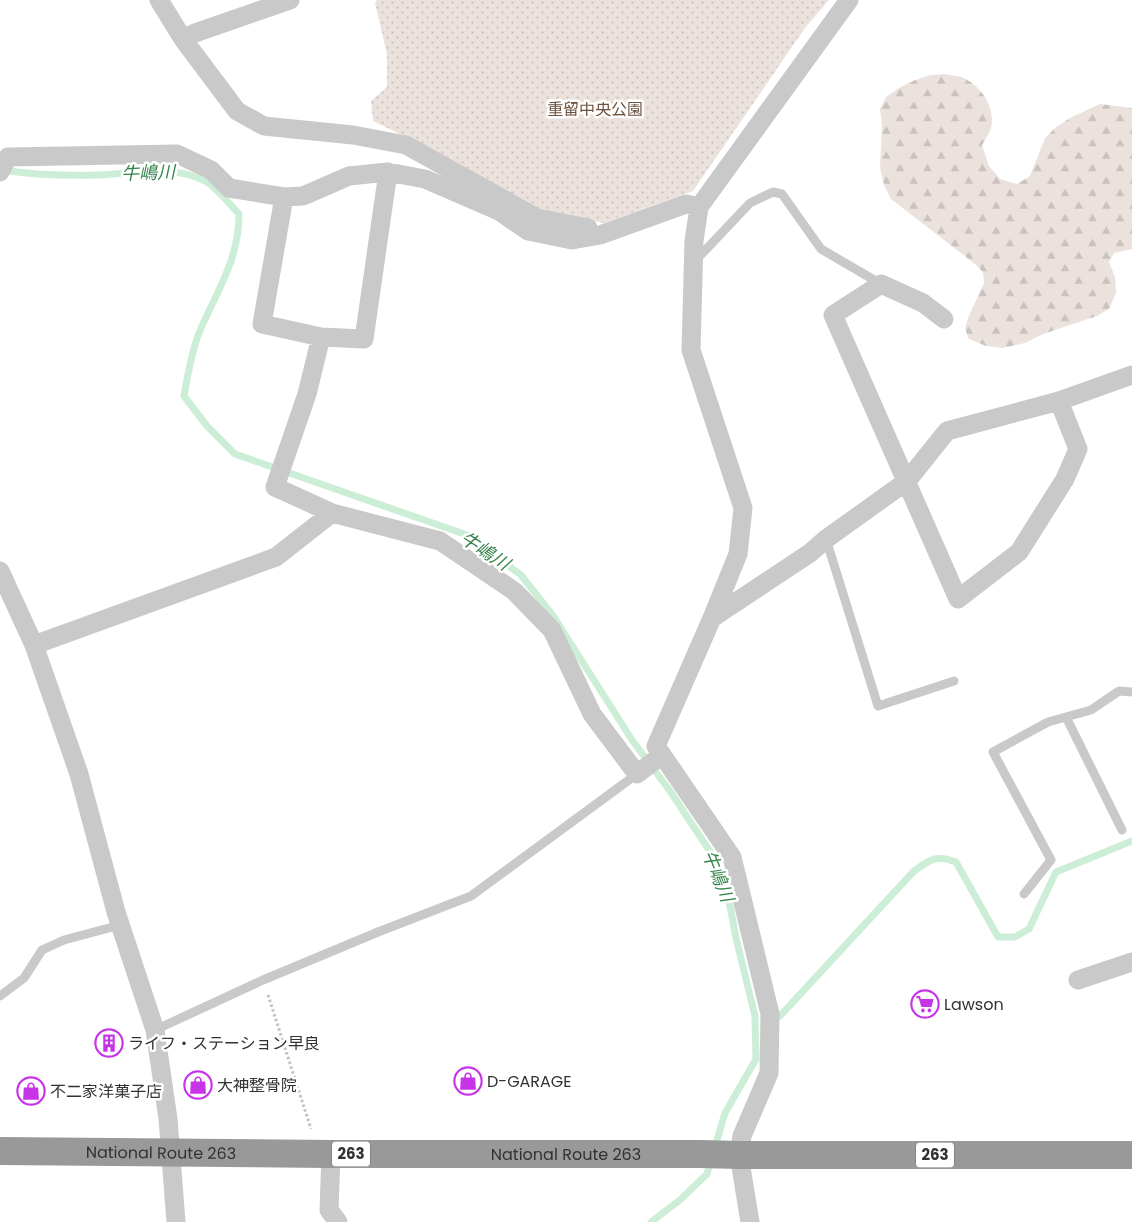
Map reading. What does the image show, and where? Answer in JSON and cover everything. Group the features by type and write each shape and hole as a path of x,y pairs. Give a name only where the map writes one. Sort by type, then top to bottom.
{"highway":[{"name":"National Route 263","path":"0,1151 1132,1155"}],"street":[{"path":"159,0 184,40 236,111 264,126 353,135 406,145 537,218 588,228 591,236"},
{"path":"184,40 195,33 290,0"},
{"path":"750,1222 739,1155 742,1136 769,1073 770,1014 732,856 656,746 738,554 744,508 691,350 694,241 699,207 849,0"},
{"path":"4,164 177,154 211,170 229,188 284,197 303,196 349,176 388,172 425,179 499,211 528,231 572,240 600,235 686,204 699,207"},
{"path":"284,197 262,324 321,337 364,339 388,172"},
{"path":"944,318 923,303 881,284 833,315 958,599 1019,552 1066,479 1078,449 1059,401"},
{"path":"321,337 307,394 275,487 332,513 440,541 514,591 552,630 592,714 637,774 662,755"},
{"path":"712,618 810,553 826,539 907,481 948,430 1059,401 1132,375"},
{"path":"34,645 276,557 332,513"},
{"path":"0,571 34,645 79,774 120,924 155,1030 168,1119 176,1222"},
{"path":"1078,980 1132,962"},
{"path":"321,1153 329,1210 338,1222"}],"lane":[{"path":"694,262 750,203 773,192 782,194 821,249 881,284"},
{"path":"826,539 878,706 954,681"},
{"path":"1024,894 1051,860 993,752 1048,722 1092,710 1119,691 1132,692"},
{"path":"1066,717 1122,830"},
{"path":"155,1030 263,980 471,896 637,774"},
{"path":"0,996 24,978 42,950 64,940 120,924"}],"path":[{"path":"263,980 312,1134 321,1153"}],"green space":[{"name":"重留中央公園","path":"377,0 829,0 805,28 693,191 604,223 538,210 408,138 373,121 371,101 387,87 387,54 375,3"},
{"path":"945,74 968,80 985,97 989,104 992,120 991,128 982,145 989,166 1000,179 1017,184 1030,176 1045,138 1056,127 1100,104 1132,108 1132,249 1114,253 1109,262 1115,277 1116,293 1109,309 1097,316 1043,334 1025,343 1003,348 986,346 969,339 965,329 984,283 983,272 891,199 884,185 880,168 882,125 880,109 886,97 913,81 930,75"}],"waterway":[{"name":"牛嶋川","path":"3,170 38,174 74,175 165,171 190,175 212,186 239,214 238,231 231,261 196,341 184,396 207,426 235,454 467,535 521,575 554,617 632,740 670,791 713,856 730,906 755,1016 756,1059 725,1113 714,1150"},
{"path":"780,1016 914,871 929,861 943,858 956,862 998,937 1015,937 1029,929 1056,872 1132,841"},
{"name":"牛嶋川","path":"651,1222 680,1200 707,1174 711,1160"}],"place":[{"name":"Lawson","path":"925,1004"},
{"name":"ライフ・ステーション早良","path":"109,1043"},
{"name":"D-GARAGE","path":"468,1081"},
{"name":"大神整骨院","path":"198,1085"},
{"name":"不二家洋菓子店","path":"31,1091"}]}
